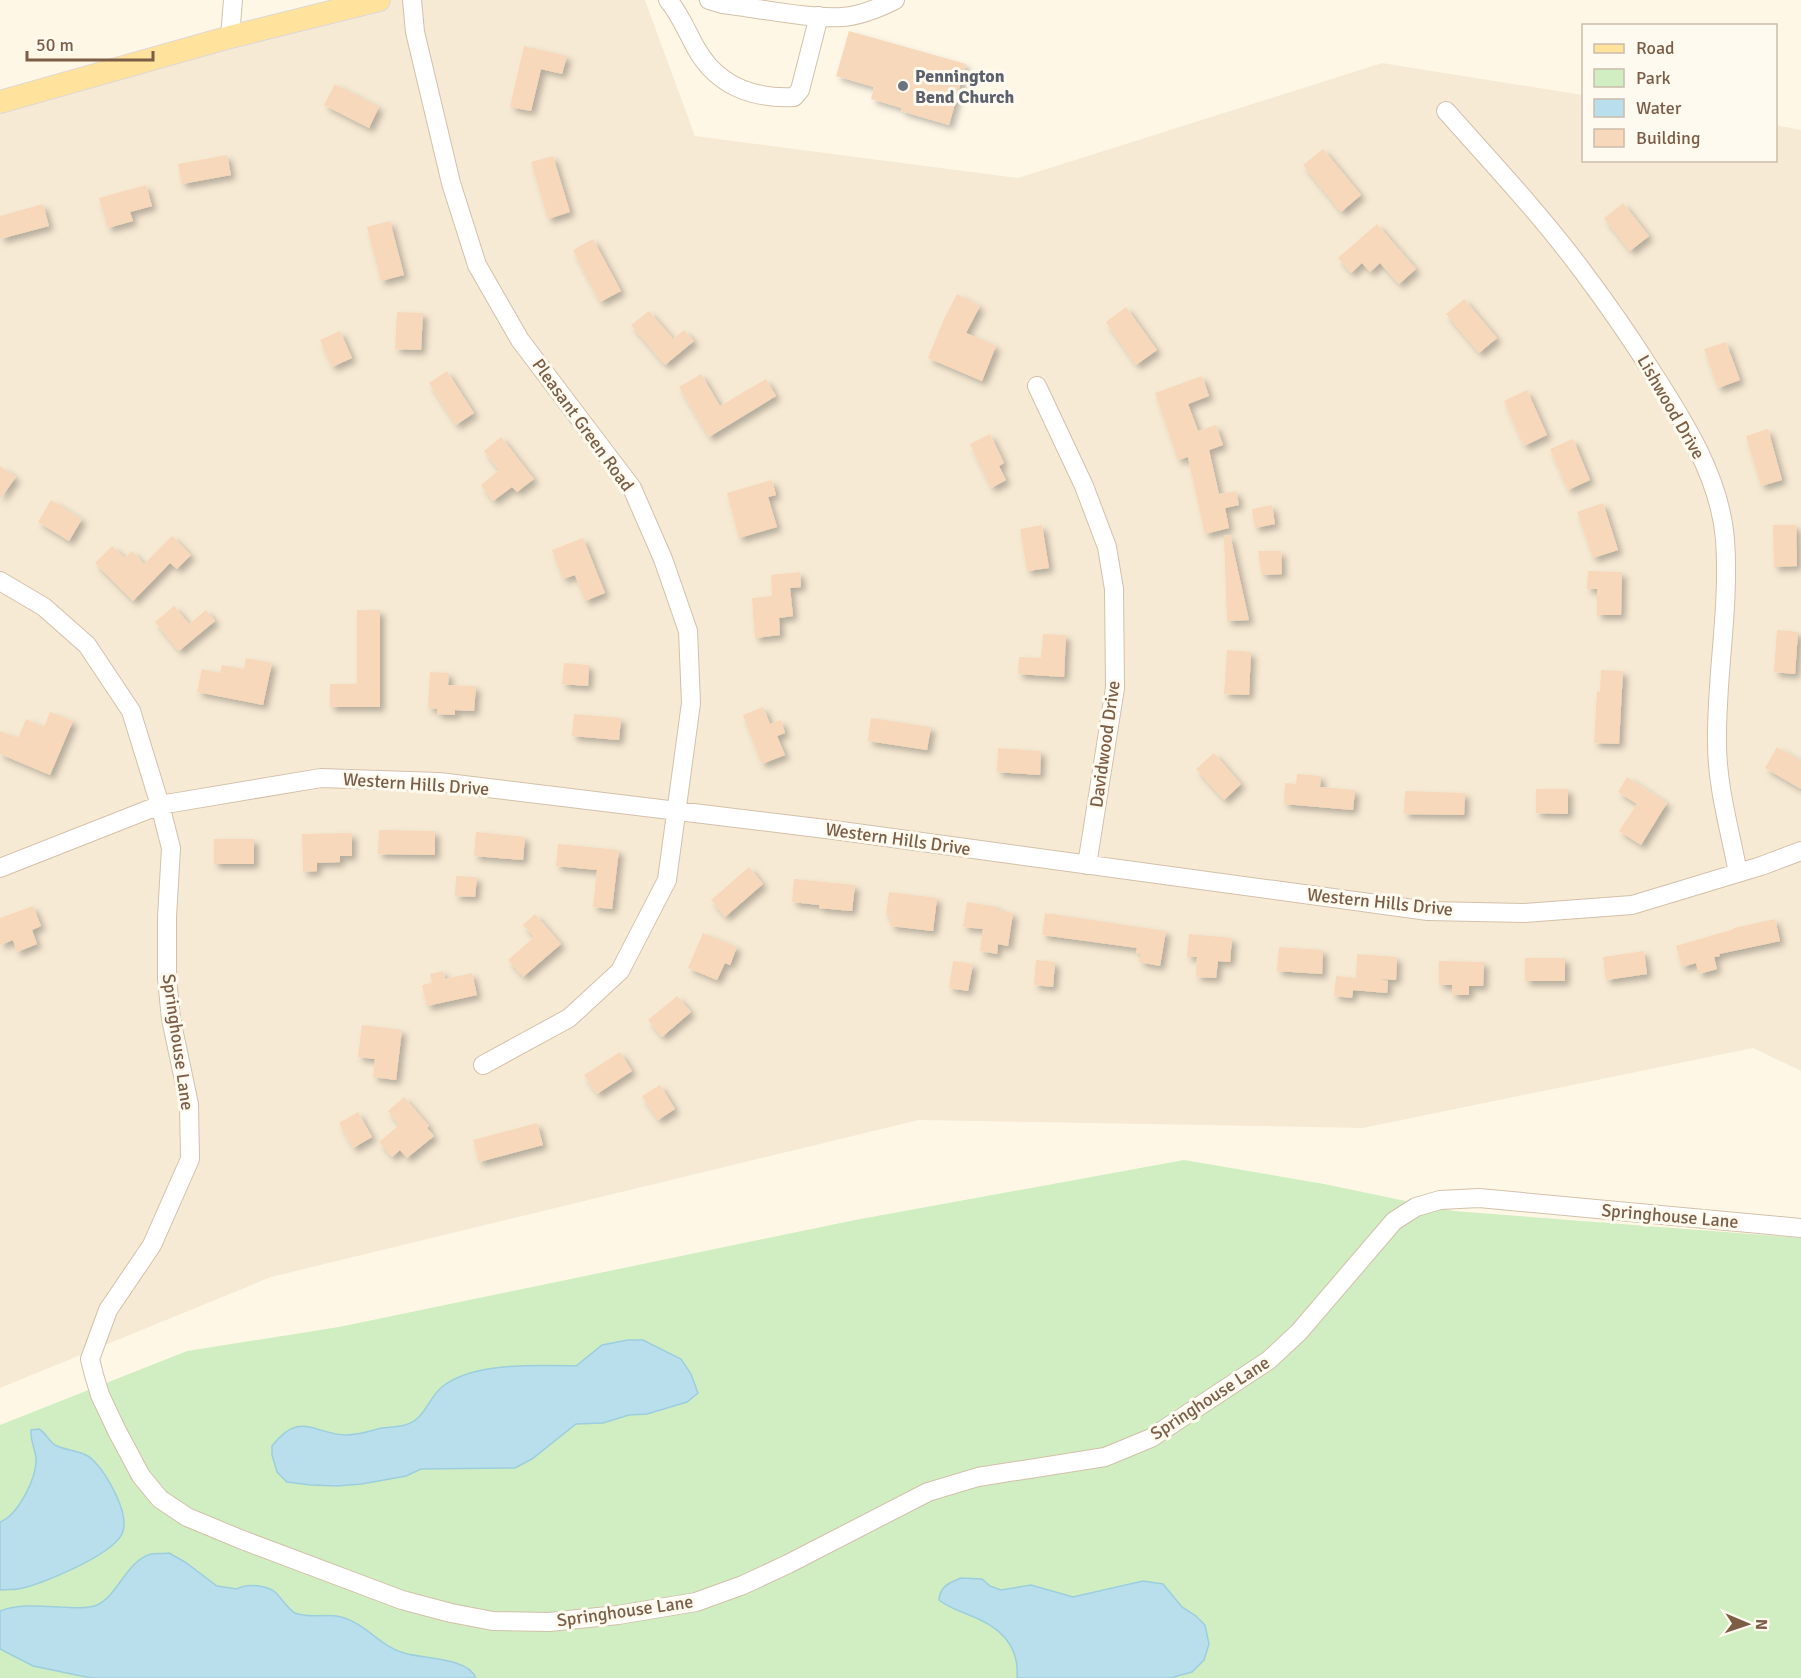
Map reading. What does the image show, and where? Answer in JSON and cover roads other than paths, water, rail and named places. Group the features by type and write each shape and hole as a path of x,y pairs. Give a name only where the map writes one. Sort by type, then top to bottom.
{"main road":[{"path":"0,102 230,37 379,0"}],"street":[{"path":"230,37 233,0"},
{"name":"Pleasant Green Road","path":"412,0 415,32 448,171 477,265 520,340 632,488 663,559 688,631 691,703 667,880 620,971 569,1018 483,1065"},
{"path":"668,0 697,51 709,66 726,82 757,96 794,97 800,90 819,16"},
{"path":"709,0 722,4 842,17 866,13 895,0"},
{"name":"Lishwood Drive","path":"1446,111 1584,272 1660,384 1703,459 1720,512 1725,538 1726,598 1718,712 1718,766 1738,873"},
{"name":"Davidwood Drive","path":"1037,386 1084,486 1107,547 1114,589 1116,688 1087,865"},
{"name":"Springhouse Lane","path":"0,580 44,607 87,645 131,711 171,848 166,917 167,979 171,1019 189,1104 190,1159 152,1245 108,1310 90,1359 94,1375 117,1431 141,1476 160,1499 187,1517 402,1600 493,1621 549,1622 618,1615 696,1602 742,1585 788,1564 928,1492 978,1478 1114,1454 1152,1438 1269,1360 1306,1325 1394,1221 1416,1207 1440,1200 1479,1198 1801,1227"},
{"name":"Western Hills Drive","path":"0,868 160,805 321,778 439,782 676,811 1428,911 1524,913 1632,905 1801,851"}],"water":[{"path":"628,1340 643,1340 681,1359 691,1374 698,1393 687,1402 647,1414 629,1415 603,1423 576,1424 532,1459 515,1468 421,1469 406,1476 337,1486 287,1482 277,1472 272,1446 291,1429 299,1426 346,1435 405,1425 422,1414 442,1387 470,1373 506,1367 576,1366 602,1345"},
{"path":"39,1429 55,1445 90,1457 99,1466 116,1495 124,1526 116,1542 91,1560 29,1586 0,1590 0,1522 20,1504 30,1485 36,1458 31,1430"},
{"path":"169,1553 217,1586 237,1589 251,1586 268,1588 295,1613 306,1616 335,1616 350,1620 396,1650 454,1662 471,1671 476,1678 91,1678 33,1666 0,1649 0,1611 30,1606 93,1607 111,1594 128,1571 142,1558 151,1554"},
{"path":"961,1578 982,1579 990,1586 1001,1590 1031,1585 1073,1597 1143,1581 1163,1584 1182,1607 1205,1625 1209,1644 1204,1660 1192,1672 1170,1678 1017,1678 1017,1666 1011,1646 998,1631 939,1600 943,1588"}],"place":[{"name":"Pennington Bend Church","path":"903,86"}]}
